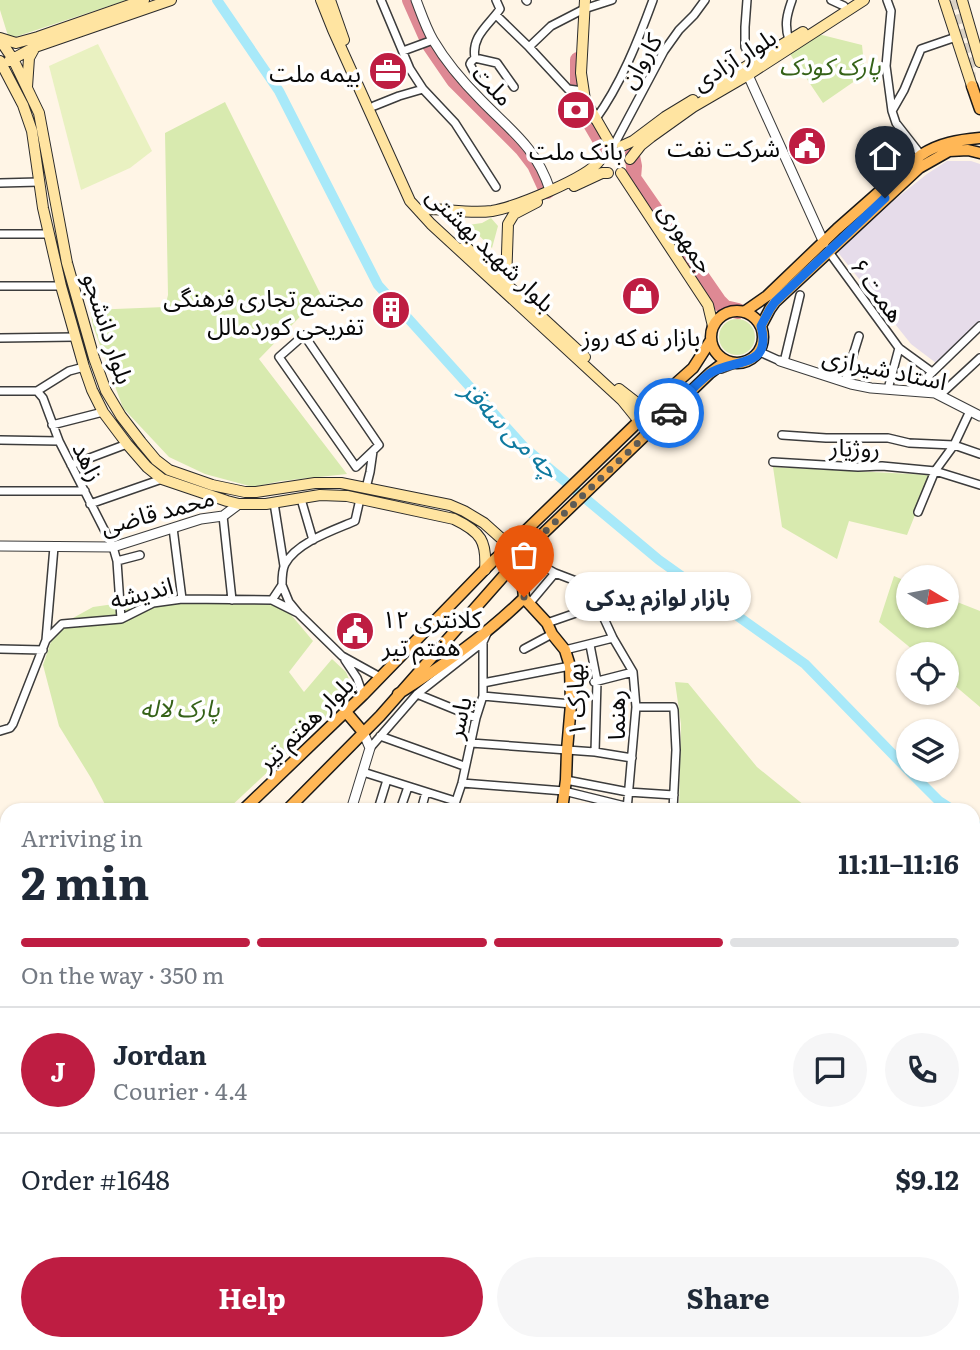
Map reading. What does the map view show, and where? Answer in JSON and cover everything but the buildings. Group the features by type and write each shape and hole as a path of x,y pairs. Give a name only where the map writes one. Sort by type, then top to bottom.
{"main road":[{"path":"1,63 144,0"},
{"path":"0,39 16,43 171,0"},
{"name":"بلوار شهید بهشتی","path":"321,0 411,201 504,286 622,400 639,421"},
{"name":"بلوار شهید بهشتی","path":"330,0 343,37 414,197 423,210"},
{"path":"423,210 491,211 550,190 588,172 596,166 603,152 615,145 633,141 665,117 854,0"},
{"name":"بلوار آزادی","path":"630,159 641,145 693,107 864,0"},
{"path":"944,0 980,109"},
{"path":"962,0 977,43 980,62"},
{"path":"504,286 508,224 514,214 602,173 621,173 628,166 628,152 615,145 595,120 585,100 581,73 585,5"},
{"name":"بلوار دانشجو","path":"0,39 13,59 39,113 67,263 93,358 106,391 121,416 156,460 181,475 245,492 328,482 450,505 484,523 503,540 512,544"},
{"path":"27,87 29,58 35,47"},
{"name":"بلوار دانشجو","path":"1,63 28,118 55,264 92,390 103,412 147,467 162,479 239,504 253,505 334,495 442,515 465,524 481,537 486,552 485,570"},
{"path":"761,326 775,302 856,212 921,155 951,142 980,138"},
{"path":"744,312 826,248 919,168 949,151 968,150 980,153"},
{"path":"600,159 608,173"},
{"name":"جمهوری","path":"621,173 708,305 713,326"},
{"path":"39,182 51,182"},
{"path":"55,264 67,263"},
{"name":"بلوار شهید بهشتی","path":"504,286 626,396 646,410"},
{"path":"744,312 761,326 763,344 760,352 751,360 740,364 730,363 714,350 711,340 713,326 724,315 744,312"},
{"name":"بلوار هفتم تیر","path":"250,803 363,695 493,561 639,421 646,410 694,368 711,340"},
{"name":"بلوار هفتم تیر","path":"294,803 529,553 710,373 730,363"},
{"path":"360,499 364,488"},
{"path":"529,553 521,567 526,601 565,650 570,666 571,704 563,803"},
{"path":"398,694 442,667 526,601"},
{"path":"345,712 363,732"}],"street":[{"path":"381,0 410,69 423,89 455,123 496,187"},
{"name":"ملت","path":"416,0 433,40 480,100 530,148 541,166 550,190"},
{"path":"496,0 498,12 568,89 583,91"},
{"path":"530,47 551,26 585,5 612,0"},
{"path":"595,120 623,73 653,0"},
{"name":"کاروان","path":"615,145 664,51 705,0"},
{"path":"747,0 745,47 753,62"},
{"path":"789,40 786,19 792,0"},
{"path":"831,0 844,6"},
{"path":"887,0 891,11 886,66 892,111 897,123 921,155"},
{"path":"475,58 474,52 480,32 498,12"},
{"path":"970,26 980,21"},
{"path":"892,111 921,49 956,37"},
{"path":"403,51 433,40"},
{"path":"475,58 470,64 476,76"},
{"path":"475,58 497,63 513,87"},
{"path":"748,75 826,248"},
{"path":"374,106 423,89"},
{"path":"0,183 39,182"},
{"path":"0,234 48,234"},
{"name":"همت ۶","path":"826,248 899,348 932,372"},
{"path":"0,286 61,286"},
{"path":"760,352 783,362 800,295"},
{"path":"913,391 980,326"},
{"path":"304,335 379,445 374,450 356,467 279,358 304,335"},
{"path":"845,381 859,336"},
{"path":"0,338 75,337"},
{"name":"همت ۶","path":"888,389 899,348"},
{"path":"940,395 980,358"},
{"name":"استاد شیرازی","path":"783,362 851,384 940,395 980,416"},
{"path":"0,391 37,391 69,372 84,367"},
{"name":"زاهد","path":"37,391 43,398 59,441 113,547 117,561 121,619"},
{"path":"918,512 935,471 954,445 970,411"},
{"path":"52,425 103,412"},
{"path":"782,435 888,438 909,443 954,445 980,454"},
{"path":"0,440 59,441"},
{"path":"71,465 127,444"},
{"path":"364,488 374,450"},
{"path":"364,488 367,456"},
{"name":"روژیار","path":"773,462 883,466 935,471 980,485"},
{"path":"90,504 162,479"},
{"path":"0,491 85,491"},
{"path":"301,499 313,540"},
{"path":"284,566 292,555 313,540 355,520 360,499"},
{"path":"274,503 284,566 282,585 272,600 298,613"},
{"name":"محمد قاضی","path":"0,546 113,547 201,519 223,516 239,504"},
{"path":"223,516 232,600"},
{"path":"173,528 182,599"},
{"path":"0,731 13,724 46,640 54,547"},
{"name":"رهنما","path":"529,553 555,573 589,586 633,672 636,707 627,803"},
{"path":"117,561 140,555"},
{"path":"526,601 555,573"},
{"path":"282,585 289,602 298,613 342,656 357,678 363,695"},
{"name":"اندیشه","path":"46,640 62,624 121,619 153,603 182,599 272,600"},
{"path":"524,649 550,629 598,605"},
{"name":"یاسر","path":"455,801 462,783 483,696 483,642 489,631"},
{"path":"565,650 614,638"},
{"path":"353,803 370,748 417,694 483,642"},
{"name":"بهارک ۱","path":"590,645 595,682 595,752"},
{"path":"0,649 43,650"},
{"path":"342,656 380,677"},
{"path":"483,683 570,666"},
{"path":"595,682 633,672"},
{"path":"417,694 476,718"},
{"path":"483,696 571,704"},
{"path":"636,707 673,707 676,750 673,803"},
{"path":"363,732 370,748"},
{"path":"380,736 464,766"},
{"path":"471,743 595,752 632,758"},
{"path":"363,772 455,801"},
{"path":"380,803 387,780"},
{"path":"462,783 565,785 674,795"},
{"path":"565,785 612,803"},
{"path":"402,803 408,787"},
{"path":"423,803 426,792"}],"shaded area":[{"path":"947,161 971,161 980,164 980,322 936,363 911,344 836,250 878,213"}],"green space":[{"path":"0,0 127,0 9,39 0,10"},
{"name":"پارک کودک","path":"814,33 862,45 865,74 823,103 788,51"},
{"path":"98,44 152,151 130,168 81,190 49,66"},
{"path":"225,102 321,295 259,359 347,474 281,481 253,487 205,474 169,457 123,408 93,326 90,310 165,307 168,295 165,133"},
{"path":"491,218 498,226 492,248 468,225 482,223"},
{"path":"737,319 750,324 755,337 750,350 737,355 724,350 719,337 724,324"},
{"path":"773,467 931,475 907,535 849,521 837,559 782,527"},
{"path":"894,576 896,628 959,628 959,603 980,611 980,707 959,689 959,642 903,642 879,622"},
{"name":"پارک لاله","path":"149,599 267,603 287,610 313,641 289,672 304,692 332,659 346,672 354,691 234,803 104,803 59,726 43,665 52,639 62,624 93,607"},
{"path":"675,682 688,683 757,767 801,803 679,803 681,724"}],"waterway":[{"name":"چە می سەقز","path":"217,0 279,91 378,285 525,448 659,560 805,664 896,758"},
{"name":"چە می سەقز","path":"920,782 942,803"}],"taxiway":[{"path":"410,0 430,45 454,80 522,148 535,165 547,191"},
{"path":"578,60 578,95 584,112 605,148"},
{"path":"632,156 633,178 719,302 725,308 738,311"}],"tunnel":[{"path":"953,0 967,49 971,79"}],"way so far":[{"path":"524,597 521,567 528,548 669,413"}],"place":[{"name":"بیمه ملت","path":"388,71"},
{"name":"بانک ملت","path":"576,110"},
{"name":"شرکت نفت","path":"807,146"},
{"name":"بازار نه که روز","path":"641,296"},
{"name":"مجتمع تجاری فرهنگی تفریحی کوردمالل","path":"391,310"},
{"name":"بازار لوازم یدکی","path":"524,597"},
{"name":"کلانتری ۱۲ هفتم تیر","path":"355,631"}],"route":[{"path":"669,413 710,373 734,364 746,363 756,356 763,344 761,326 775,302 885,198"}]}
